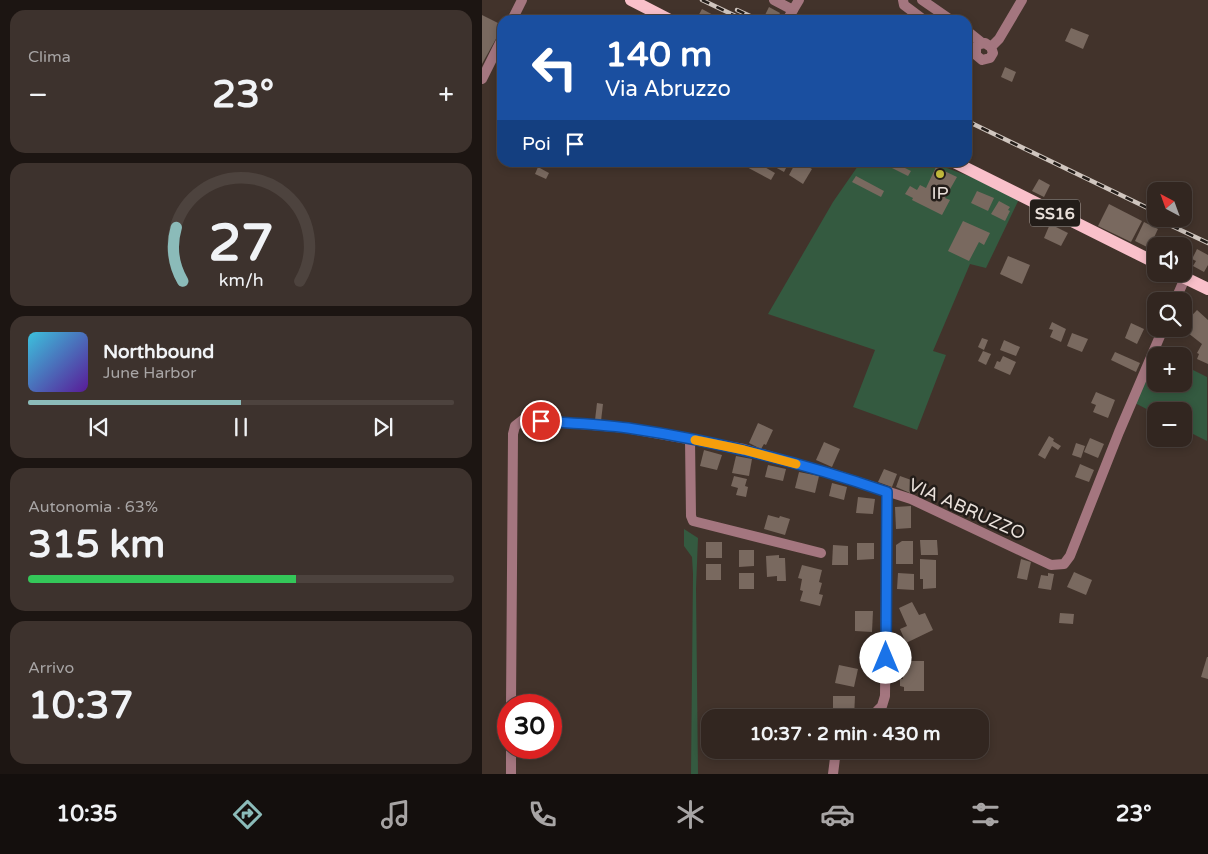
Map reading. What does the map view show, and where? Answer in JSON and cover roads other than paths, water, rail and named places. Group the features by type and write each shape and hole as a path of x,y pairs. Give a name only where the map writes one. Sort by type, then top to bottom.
{"main road":[{"path":"631,0 660,15"},
{"name":"SS16","path":"964,167 1147,258"},
{"path":"1192,281 1208,289"}],"street":[{"path":"514,15 522,0"},
{"path":"774,0 793,10"},
{"path":"790,15 799,0"},
{"path":"903,0 904,5 917,15"},
{"path":"922,0 944,15"},
{"path":"972,54 979,59 975,50 978,45 987,45 999,39 1022,0"},
{"path":"972,34 987,45"},
{"path":"482,79 497,49"},
{"name":"VIA ABRUZZO","path":"511,694 513,434 515,426 524,420 626,428 744,450 820,470 911,499 1051,565 1064,564 1070,556 1119,432 1161,337"},
{"path":"690,439 691,516 693,521 821,553"},
{"path":"879,709 885,696 887,492"},
{"path":"511,759 511,774"},
{"path":"833,774 835,759"}],"railway":[{"path":"702,0 734,15"},
{"path":"737,10 748,15"},
{"path":"972,123 1147,208"},
{"path":"1176,228 1208,243"}],"place":[{"name":"IP","path":"940,174"}]}
